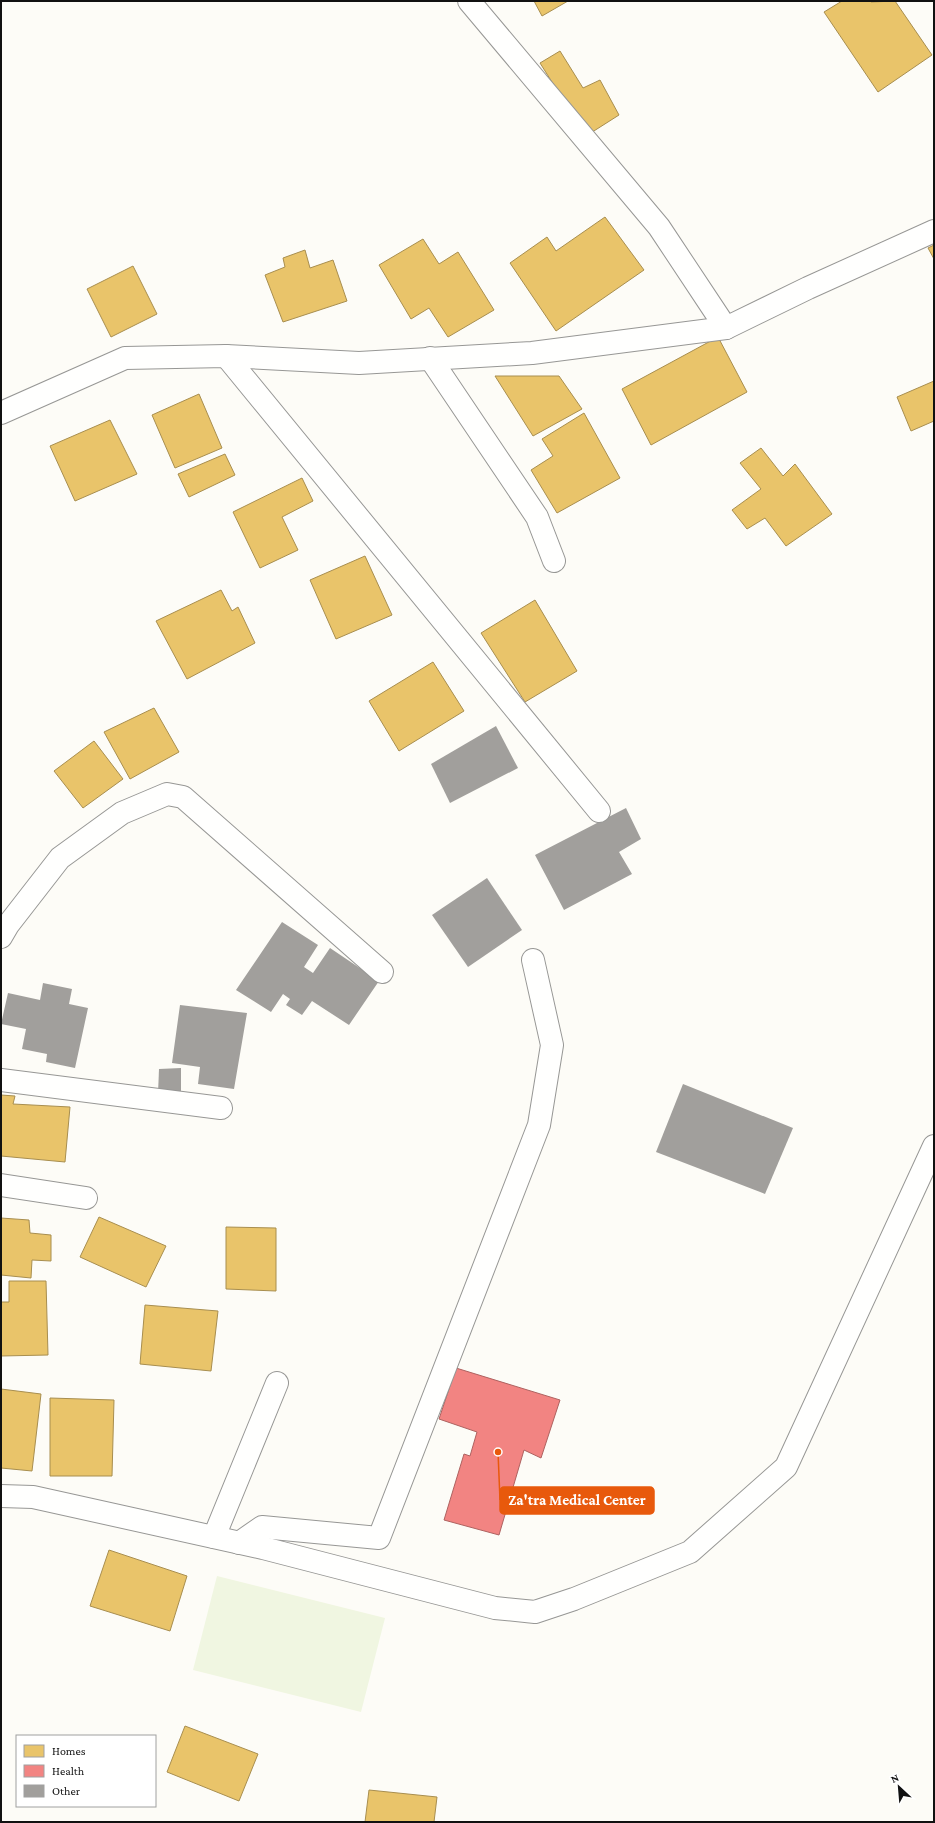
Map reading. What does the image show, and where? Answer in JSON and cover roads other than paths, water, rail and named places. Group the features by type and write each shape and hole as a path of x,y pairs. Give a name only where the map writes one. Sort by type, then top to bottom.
{"street":[{"path":"469,1 659,227 726,328"},
{"path":"1,413 125,358 226,356 359,362 532,353 726,328 808,288 934,231"},
{"path":"226,356 599,811"},
{"path":"430,358 537,517 554,561"},
{"path":"1,937 8,925 60,858 122,813 167,794 183,796 382,972"},
{"path":"239,1543 262,1527 379,1538 539,1125 552,1045 532,960"},
{"path":"1,1080 221,1108"},
{"path":"1,1496 32,1497 214,1537 495,1608 535,1612 574,1599 690,1552 786,1467 934,1146"},
{"path":"1,1185 86,1198"},
{"path":"214,1537 277,1383"}],"place":[{"name":"Za'tra Medical Center","path":"498,1452"}]}
